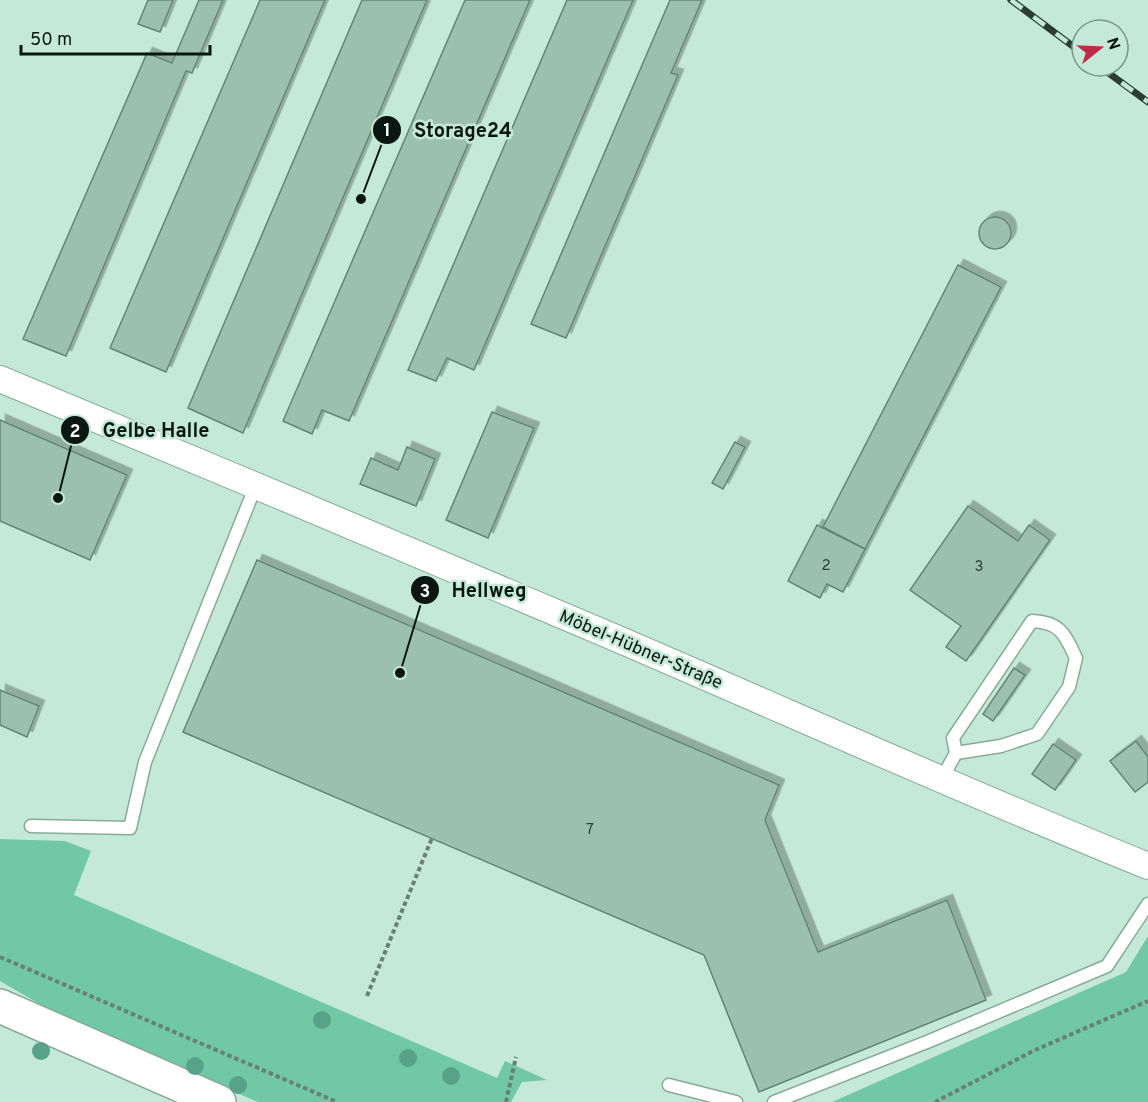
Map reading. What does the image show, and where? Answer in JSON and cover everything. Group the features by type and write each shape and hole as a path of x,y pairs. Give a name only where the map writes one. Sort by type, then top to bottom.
{"main road":[{"path":"0,1006 219,1102"}],"street":[{"name":"Möbel-Hübner-Straße","path":"0,379 256,485 942,780 1148,866"}],"lane":[{"path":"31,826 130,828 146,762 256,485"},
{"path":"942,780 956,753 952,738 1032,621 1048,622 1065,634 1076,658 1069,687 1037,734 1001,746 956,753"},
{"path":"774,1102 927,1042 1107,966 1148,904"},
{"path":"669,1085 735,1102"}],"path":[{"path":"367,996 432,838"},
{"path":"0,957 338,1102"},
{"path":"935,1102 1035,1050 1148,1001"},
{"path":"506,1102 516,1057"}],"green space":[{"path":"0,839 65,841 91,851 74,895 497,1078 505,1061 547,1080 522,1082 511,1102 258,1102 62,1017 0,981"},
{"path":"1148,936 1148,1102 832,1102 1126,972"}],"building":[{"path":"148,0 173,0 160,32 138,24"},
{"path":"199,0 223,0 192,73 186,71 66,356 23,339 147,53 172,63"},
{"path":"260,0 325,0 166,372 110,348"},
{"path":"362,0 427,0 243,433 188,408"},
{"path":"465,0 530,0 349,421 322,410 312,434 283,421"},
{"path":"567,0 633,0 474,370 447,358 436,381 408,370"},
{"path":"670,0 702,0 671,73 678,75 566,338 531,324"},
{"path":"995,217 1006,222 1011,233 1006,244 995,249 984,244 979,233 984,222"},
{"path":"958,265 1001,287 865,549 823,527"},
{"path":"492,412 534,428 488,538 446,520"},
{"path":"0,420 127,475 90,560 0,521"},
{"path":"735,442 745,447 723,489 712,483"},
{"path":"407,447 435,459 416,506 360,484 371,458 398,470"},
{"path":"968,506 1018,541 1029,525 1050,540 966,661 946,647 961,626 910,590"},
{"path":"817,525 865,549 843,592 827,584 820,598 788,581"},
{"path":"257,560 779,785 765,820 818,952 947,900 986,1000 759,1092 704,955 183,732"},
{"path":"1014,668 1025,675 993,721 983,714"},
{"path":"0,690 39,706 27,737 0,725"},
{"path":"1136,741 1148,757 1148,782 1135,792 1110,761"},
{"path":"1053,744 1076,760 1055,790 1032,774"}],"railway":[{"path":"1011,0 1070,44"},
{"path":"1115,78 1148,102"}],"place":[{"name":"Storage24","path":"361,199"},
{"name":"Gelbe Halle","path":"58,498"},
{"name":"Hellweg","path":"400,673"}]}
